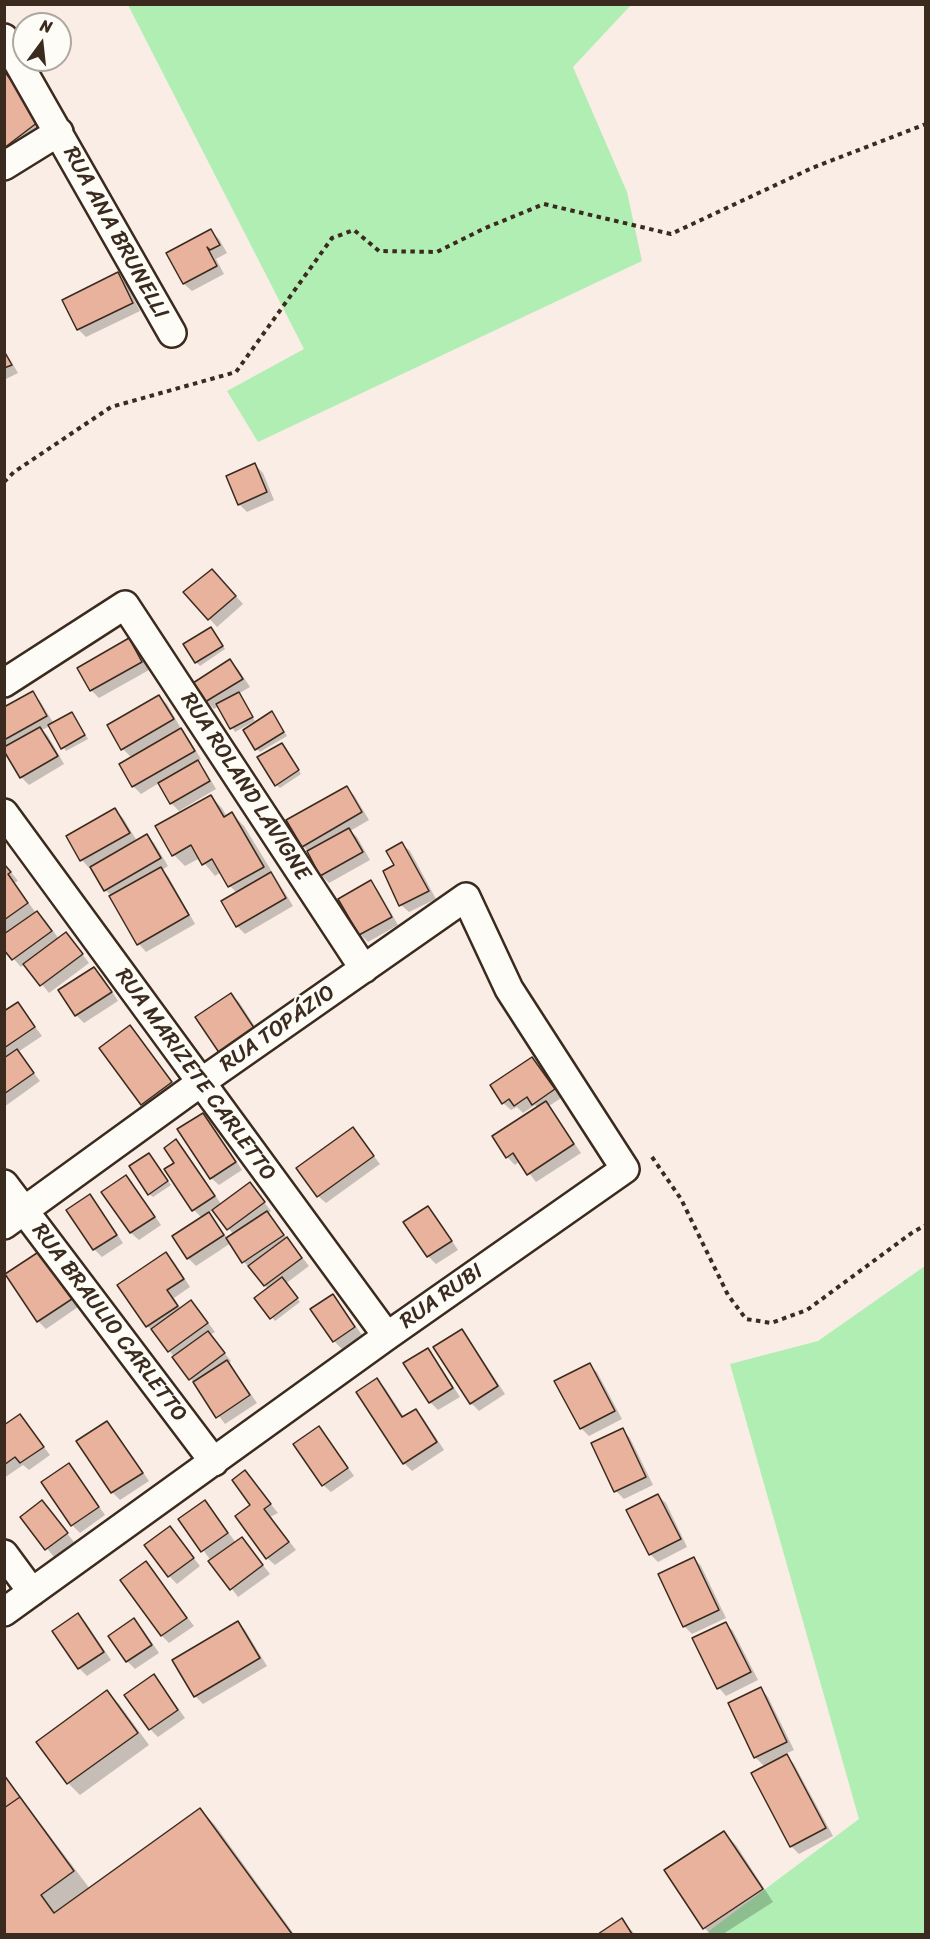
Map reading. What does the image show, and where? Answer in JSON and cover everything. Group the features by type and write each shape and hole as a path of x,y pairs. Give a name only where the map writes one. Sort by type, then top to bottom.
{"street":[{"name":"RUA ANA BRUNELLI","path":"4,38 172,333"},
{"path":"4,166 58,132"},
{"name":"RUA ROLAND LAVIGNE","path":"4,683 125,605 364,969"},
{"name":"RUA MARIZETE CARLETTO","path":"4,813 387,1336"},
{"name":"RUA TOPÁZIO","path":"14,1218 466,897 509,989 625,1169"},
{"name":"RUA RUBI","path":"4,1612 387,1336 625,1169"},
{"name":"RUA BRAULIO CARLETTO","path":"4,1184 14,1218 214,1462"},
{"path":"4,1554 32,1593"}],"path":[{"path":"4,482 14,472 111,407 236,372 332,238 354,230 379,251 437,252 483,228 544,204 671,234 812,168 926,124"},
{"path":"625,1169 650,1154 681,1199 728,1295 746,1319 771,1323 807,1310 926,1225"}],"green space":[{"path":"128,5 631,5 573,67 627,192 642,261 258,442 227,391 304,349"},
{"path":"925,1266 925,1934 705,1934 859,1819 730,1364 818,1341"}],"building":[{"path":"4,71 42,119 4,148"},
{"path":"211,229 220,245 210,250 207,247 217,266 183,284 166,253"},
{"path":"118,272 133,303 77,330 62,300"},
{"path":"4,351 12,365 4,368"},
{"path":"255,463 267,492 238,505 226,476"},
{"path":"212,569 236,596 208,620 183,592"},
{"path":"211,627 223,646 195,663 183,644"},
{"path":"129,638 142,662 90,691 77,668"},
{"path":"230,659 243,679 205,702 193,683"},
{"path":"33,691 47,716 4,740 4,707"},
{"path":"239,692 253,717 230,729 216,704"},
{"path":"159,695 174,719 121,750 107,725"},
{"path":"272,711 284,732 255,750 243,730"},
{"path":"72,712 85,735 61,749 48,725"},
{"path":"40,727 58,756 20,778 4,751 4,747"},
{"path":"181,728 195,751 132,787 119,764"},
{"path":"282,743 299,770 275,786 257,757"},
{"path":"198,760 210,781 170,804 158,783"},
{"path":"347,786 362,812 302,847 286,820"},
{"path":"211,795 224,817 232,812 264,867 228,887 212,859 202,865 191,845 172,856 155,826"},
{"path":"115,808 130,833 80,861 66,836"},
{"path":"349,828 363,852 320,876 307,851"},
{"path":"147,834 161,858 104,891 90,867"},
{"path":"402,842 429,891 399,906 383,871 394,865 386,851"},
{"path":"4,864 11,872 8,874 28,903 4,920"},
{"path":"161,867 189,915 137,945 109,896"},
{"path":"271,872 286,898 236,927 221,901"},
{"path":"371,880 392,917 359,935 338,899"},
{"path":"37,911 52,931 12,960 4,950 4,934"},
{"path":"66,932 83,954 40,986 23,964"},
{"path":"94,967 112,992 75,1016 58,990"},
{"path":"231,993 256,1031 220,1054 195,1017"},
{"path":"18,1002 35,1027 4,1048 4,1011"},
{"path":"130,1025 172,1082 141,1105 99,1048"},
{"path":"17,1049 34,1073 4,1094 4,1058"},
{"path":"532,1057 555,1089 532,1105 527,1097 514,1106 509,1099 502,1104 490,1085"},
{"path":"546,1101 574,1144 527,1175 513,1153 506,1158 492,1136"},
{"path":"203,1113 236,1162 210,1179 177,1129"},
{"path":"353,1127 374,1156 317,1197 296,1168"},
{"path":"176,1139 215,1196 192,1211 164,1169 174,1163 164,1148"},
{"path":"149,1153 168,1181 148,1195 129,1166"},
{"path":"126,1175 155,1217 130,1233 101,1192"},
{"path":"250,1182 265,1202 227,1230 212,1210"},
{"path":"90,1194 117,1235 93,1250 66,1210"},
{"path":"428,1206 452,1241 427,1257 403,1222"},
{"path":"267,1211 284,1235 242,1263 226,1238"},
{"path":"209,1212 224,1235 187,1259 172,1236"},
{"path":"287,1237 302,1258 264,1286 248,1266"},
{"path":"40,1251 72,1299 37,1322 5,1274"},
{"path":"166,1252 184,1279 167,1290 178,1306 146,1327 117,1285"},
{"path":"282,1277 298,1298 270,1319 254,1298"},
{"path":"333,1294 355,1327 333,1342 310,1309"},
{"path":"191,1300 208,1323 168,1352 151,1329"},
{"path":"462,1329 498,1386 470,1404 433,1347"},
{"path":"208,1331 225,1353 189,1380 172,1357"},
{"path":"428,1348 453,1388 429,1403 403,1363"},
{"path":"227,1360 250,1395 216,1418 193,1382"},
{"path":"590,1363 615,1411 580,1429 554,1381"},
{"path":"377,1378 402,1417 416,1409 437,1442 403,1464 356,1392"},
{"path":"20,1414 44,1447 20,1463 15,1457 4,1465 4,1425"},
{"path":"107,1421 143,1473 111,1493 76,1441"},
{"path":"319,1426 348,1468 322,1486 293,1444"},
{"path":"623,1428 646,1477 614,1492 591,1443"},
{"path":"69,1463 99,1507 71,1526 41,1482"},
{"path":"245,1470 271,1504 264,1509 289,1542 266,1559 235,1516 250,1505 232,1480"},
{"path":"658,1494 681,1539 649,1555 626,1510"},
{"path":"42,1500 68,1533 45,1550 20,1517"},
{"path":"205,1500 228,1533 201,1552 178,1519"},
{"path":"170,1526 194,1558 168,1577 144,1545"},
{"path":"242,1537 263,1565 230,1590 208,1561"},
{"path":"694,1557 719,1610 683,1627 658,1574"},
{"path":"146,1561 187,1618 161,1636 120,1580"},
{"path":"78,1613 104,1652 78,1669 52,1631"},
{"path":"134,1618 152,1645 126,1662 108,1636"},
{"path":"238,1621 260,1658 194,1697 172,1660"},
{"path":"726,1622 751,1672 717,1689 692,1638"},
{"path":"154,1674 178,1710 149,1730 124,1695"},
{"path":"761,1687 787,1742 754,1758 728,1703"},
{"path":"107,1690 138,1733 67,1784 36,1742"},
{"path":"787,1754 826,1828 790,1847 751,1773"},
{"path":"4,1775 20,1797 4,1808"},
{"path":"20,1797 74,1871 41,1895 54,1913 200,1808 292,1934 4,1934 4,1808"},
{"path":"724,1831 763,1889 703,1929 664,1870"},
{"path":"622,1918 632,1934 598,1934"}]}
